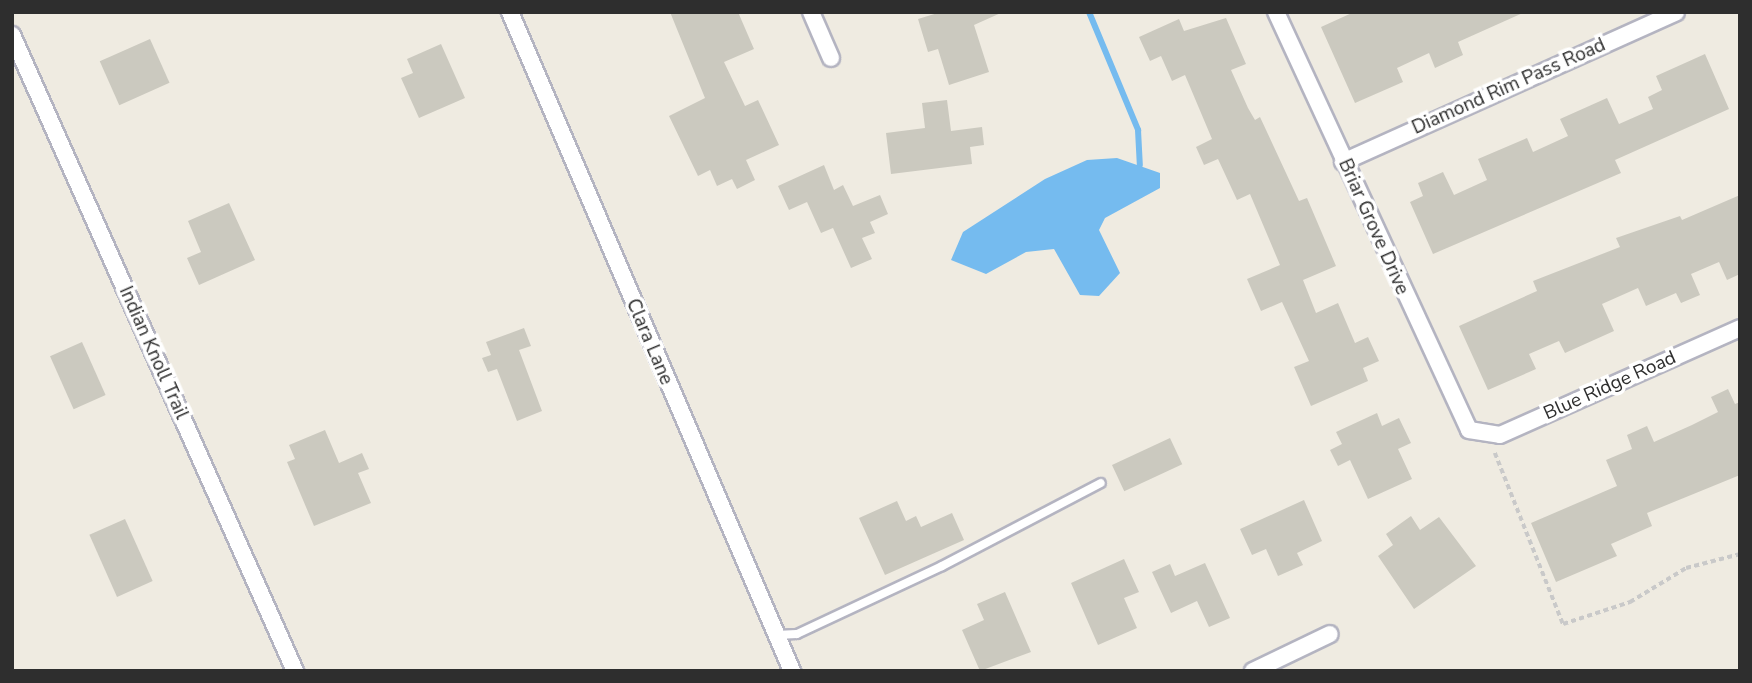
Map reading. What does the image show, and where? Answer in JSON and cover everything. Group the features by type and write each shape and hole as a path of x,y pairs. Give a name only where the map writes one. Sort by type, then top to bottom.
{"street":[{"name":"Clara Lane","path":"510,12 792,671"},
{"path":"811,12 831,58"},
{"name":"Briar Grove Drive","path":"1276,12 1460,420 1484,435"},
{"name":"Diamond Rim Pass Road","path":"1343,162 1676,12"},
{"name":"Indian Knoll Trail","path":"12,35 295,671"},
{"name":"Blue Ridge Road","path":"1484,435 1740,328"},
{"path":"1253,671 1330,634"}],"lane":[{"path":"776,635 797,634 942,566 1101,483"}],"path":[{"path":"1484,435 1563,624 1630,602 1686,568 1740,554"}],"water":[{"path":"1117,158 1160,173 1160,188 1105,218 1099,230 1120,273 1099,296 1080,295 1054,249 1026,252 986,274 951,260 963,232 1045,179 1087,160"}],"building":[{"path":"670,12 738,12 754,49 724,62 745,106 758,100 779,145 746,160 755,180 737,189 732,179 717,186 710,170 698,176 669,116 705,98"},
{"path":"941,12 1003,12 974,25 989,72 949,85 938,49 928,52 918,19"},
{"path":"1354,12 1525,12 1458,42 1463,55 1435,68 1429,53 1397,68 1403,82 1355,103 1321,27"},
{"path":"1226,18 1246,64 1231,70 1255,120 1260,117 1299,201 1307,198 1336,266 1303,280 1316,313 1338,303 1355,343 1368,337 1379,361 1363,368 1368,381 1311,406 1294,367 1309,361 1282,302 1261,311 1247,279 1280,265 1250,194 1237,200 1218,159 1204,165 1196,147 1212,139 1185,75 1172,81 1161,56 1150,61 1139,37 1179,19 1184,31"},
{"path":"150,39 170,83 119,105 100,61"},
{"path":"441,44 465,98 419,118 401,78 413,73 407,59"},
{"path":"1705,54 1729,109 1615,160 1621,173 1433,254 1410,202 1423,196 1418,183 1443,172 1454,195 1487,180 1478,159 1527,138 1533,152 1568,136 1560,119 1607,98 1619,124 1653,109 1648,97 1662,90 1656,76"},
{"path":"947,100 951,131 982,127 984,145 970,147 972,164 891,174 886,133 925,128 922,103"},
{"path":"824,165 834,190 843,185 853,206 880,195 888,214 870,222 875,233 862,238 872,259 851,268 833,228 821,233 807,202 789,210 778,186"},
{"path":"1740,195 1740,274 1727,280 1719,262 1691,274 1700,295 1681,303 1676,293 1646,306 1638,288 1602,304 1614,331 1565,353 1559,341 1529,354 1536,369 1488,390 1459,326 1537,291 1533,281 1620,247 1616,238 1680,216 1682,220"},
{"path":"229,203 255,260 199,285 187,258 201,252 188,221"},
{"path":"524,328 531,346 519,350 542,411 517,421 497,369 488,372 482,358 491,355 486,342"},
{"path":"82,342 106,395 74,409 50,356"},
{"path":"1728,389 1735,404 1740,402 1740,475 1647,513 1652,526 1611,544 1617,556 1556,582 1531,523 1617,486 1606,460 1632,449 1627,435 1647,426 1654,442 1692,425 1718,412 1711,397"},
{"path":"1377,413 1382,426 1399,418 1411,443 1398,449 1412,479 1368,499 1350,460 1338,466 1330,450 1342,444 1336,432"},
{"path":"325,430 339,463 362,453 369,469 358,473 371,503 314,526 287,462 295,459 289,445"},
{"path":"1170,438 1182,464 1124,491 1112,465"},
{"path":"1304,500 1322,541 1297,553 1303,565 1278,576 1266,549 1252,555 1240,529"},
{"path":"897,501 906,521 916,516 921,527 952,513 964,540 885,575 859,518"},
{"path":"1411,516 1420,530 1439,517 1476,566 1414,609 1378,556 1393,545 1386,534"},
{"path":"125,519 153,581 117,597 89,535"},
{"path":"1124,559 1139,592 1124,598 1137,628 1098,645 1071,583"},
{"path":"1205,563 1230,618 1209,627 1197,601 1171,613 1152,572 1170,564 1175,576"},
{"path":"1005,592 1031,652 980,671 962,630 984,620 977,604"}],"waterway":[{"path":"1089,12 1138,130 1140,165"}]}
